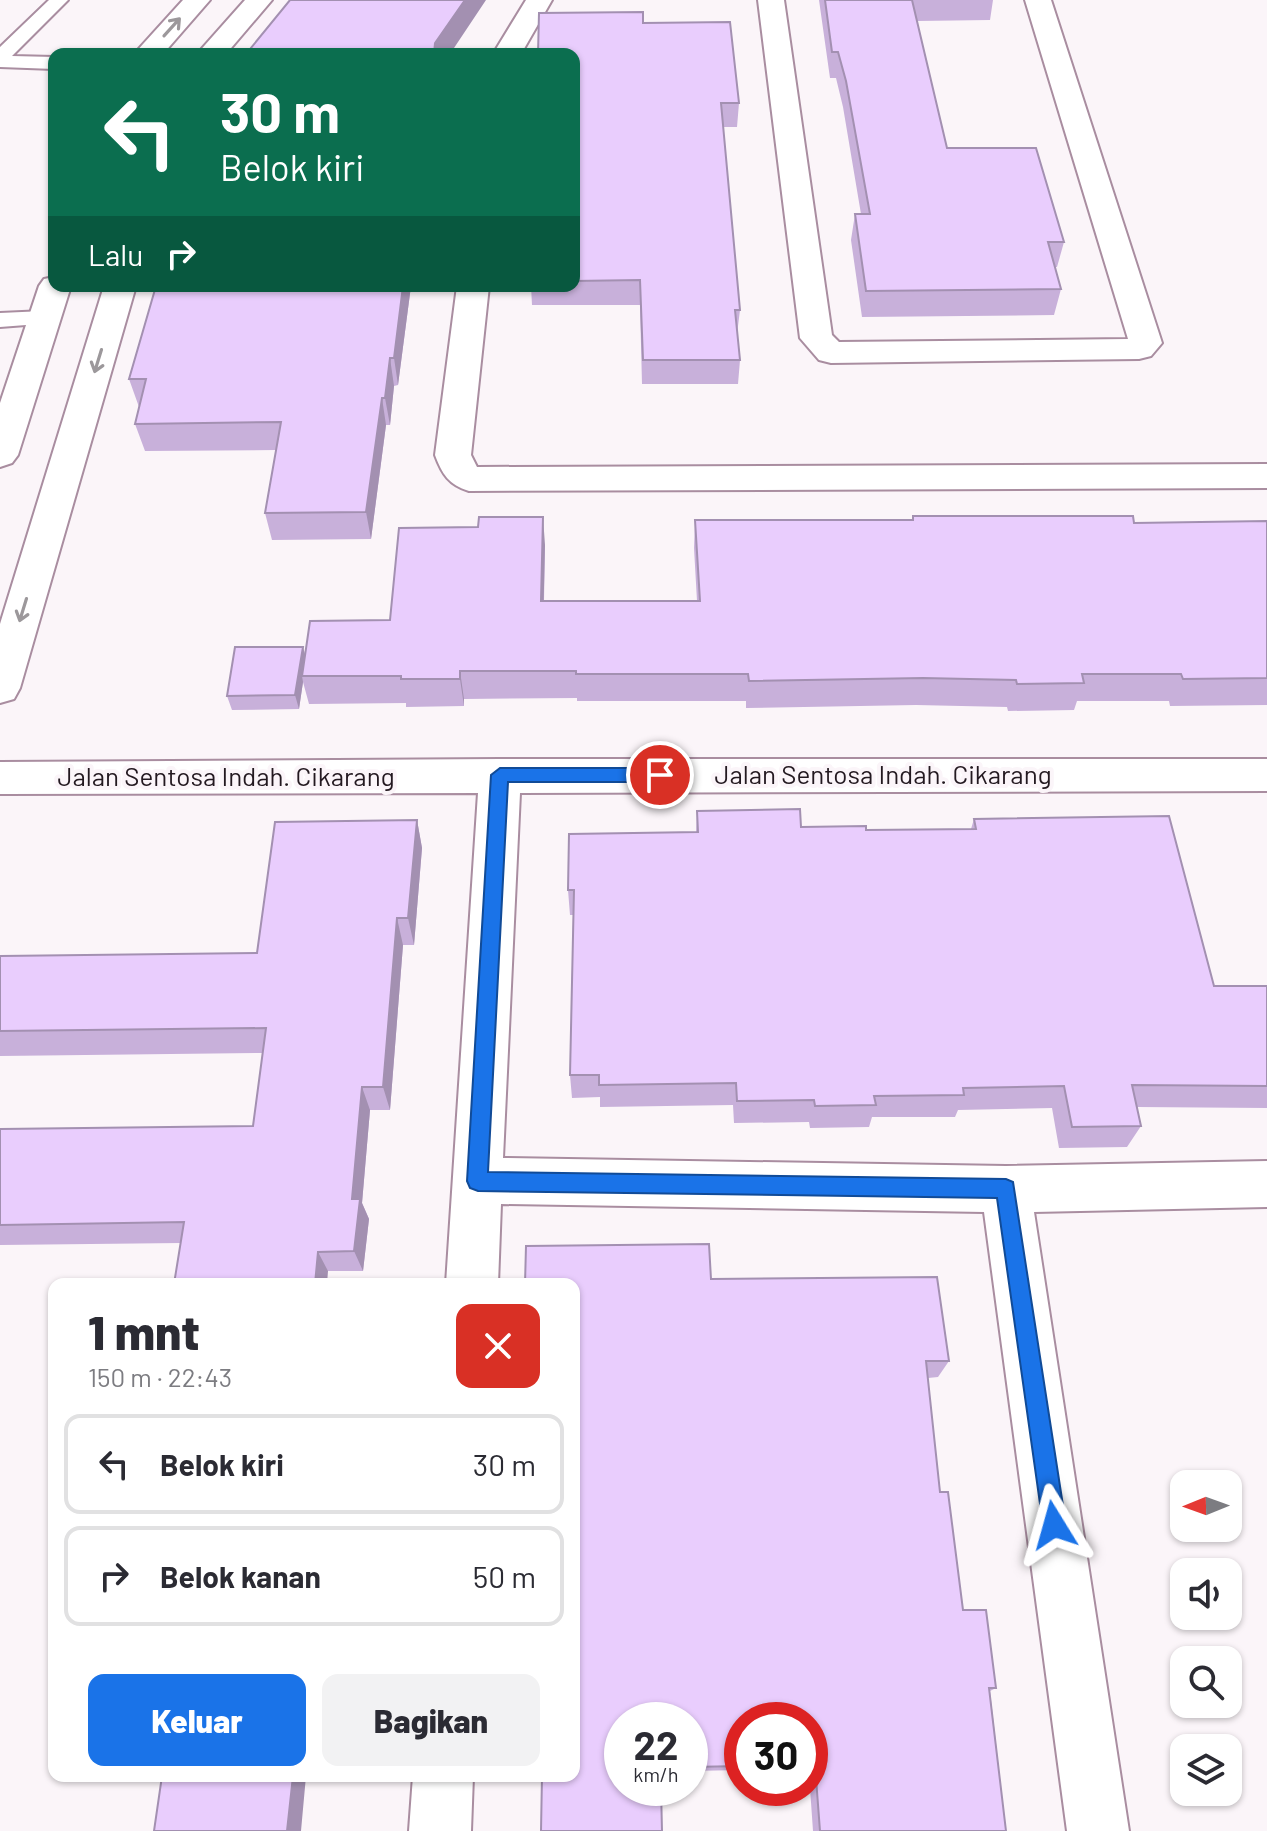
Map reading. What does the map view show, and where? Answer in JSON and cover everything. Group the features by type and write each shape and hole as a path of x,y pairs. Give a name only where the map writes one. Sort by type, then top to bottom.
{"street":[{"path":"153,48 197,0"},
{"path":"216,48 259,0"},
{"path":"511,48 539,0"},
{"path":"771,0 816,338 824,350 831,353 1139,349 1146,343 1038,0"},
{"path":"0,455 53,292"},
{"path":"0,688 118,292"},
{"path":"472,292 453,455 458,470 469,479 1267,476"},
{"path":"472,1278 500,775"},
{"name":"Jalan Sentosa Indah. Cikarang","path":"0,778 1267,775"},
{"path":"478,1181 1006,1189 1267,1184"},
{"path":"1006,1189 1098,1831"},
{"path":"440,1831 443,1782"}],"lane":[{"path":"0,59 59,0"},
{"path":"0,59 48,63"},
{"path":"0,320 44,318"}],"building":[{"path":"290,0 465,0 435,48 251,48"},
{"path":"825,0 912,0 947,148 1036,148 1064,242 1048,242 1061,289 866,291 855,214 870,214 846,81 838,52 832,52"},
{"path":"643,12 643,23 730,22 739,103 721,103 740,310 735,310 740,360 643,360 640,280 580,281 580,48 538,48 539,13"},
{"path":"154,292 402,292 394,358 390,358 385,398 382,398 366,512 265,513 281,422 135,424 146,379 129,379"},
{"path":"913,516 1133,516 1134,523 1267,521 1267,678 1183,679 1181,674 1082,674 1084,683 1017,684 1016,680 923,678 749,681 748,674 576,674 576,671 460,671 460,679 302,676 310,621 390,620 399,528 478,527 479,517 543,517 541,601 700,601 695,520 913,520"},
{"path":"235,647 303,647 295,695 227,696"},
{"path":"800,809 801,827 866,826 866,830 976,829 974,819 1169,816 1214,986 1267,986 1267,1086 1132,1085 1141,1126 1072,1127 1064,1086 963,1088 964,1095 874,1096 876,1105 815,1106 814,1100 737,1101 736,1083 599,1085 599,1075 570,1075 574,890 568,890 569,834 698,832 697,811"},
{"path":"417,820 408,918 397,918 383,1087 362,1087 352,1199 360,1199 354,1251 318,1252 316,1278 175,1278 184,1222 0,1225 0,1129 253,1126 266,1028 0,1031 0,956 257,953 275,822"},
{"path":"709,1244 711,1279 937,1277 949,1361 926,1361 940,1492 948,1492 963,1610 986,1610 996,1688 989,1688 1006,1831 820,1831 818,1806 828,1806 828,1702 724,1702 724,1766 708,1767 708,1702 604,1702 604,1806 661,1806 662,1831 541,1831 542,1782 580,1782 580,1278 525,1278 526,1246"},
{"path":"161,1782 292,1782 287,1831 154,1831"}],"route":[{"path":"660,775 500,775 478,1181 1006,1189 1054,1525"}]}
